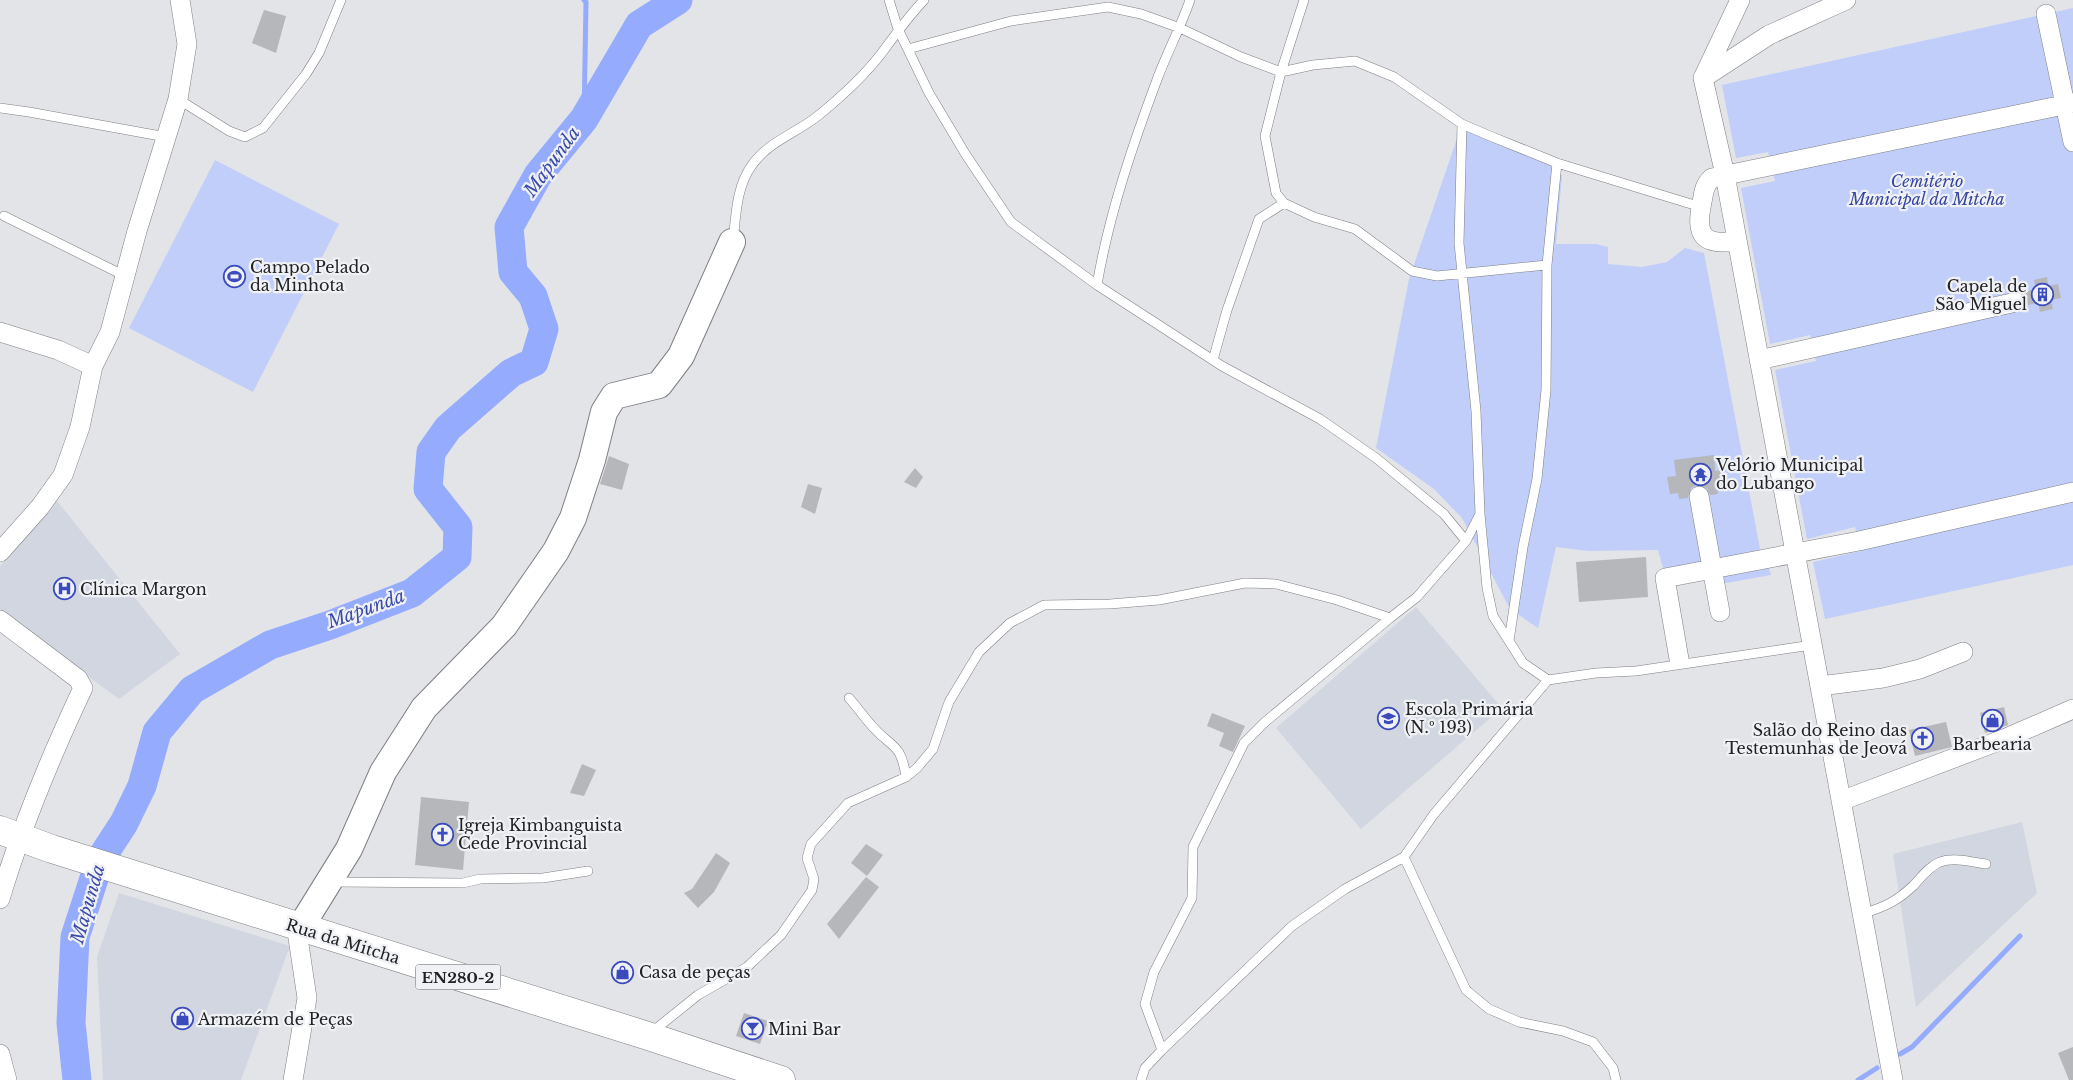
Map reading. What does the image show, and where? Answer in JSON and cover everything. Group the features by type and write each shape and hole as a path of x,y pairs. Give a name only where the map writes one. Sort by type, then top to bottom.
{"main road":[{"name":"Rua da Mitcha","path":"10,833 52,849 648,1036 781,1080"}],"street":[{"path":"0,552 40,507 63,475 80,428 93,366 110,332 137,231 178,99 186,44 180,0"},
{"path":"1740,0 1703,78 1725,175 1893,1080"},
{"path":"1703,78 1769,35 1846,0"},
{"path":"2046,14 2069,103 2073,142"},
{"path":"1737,241 1723,243 1709,240 1702,234 1698,226 1706,184 1712,178 2069,103"},
{"path":"293,1080 307,998 298,938 300,928 349,849 382,772 424,708 504,626 556,551 573,518 592,460 604,412 614,396 659,385 681,356 732,242"},
{"path":"1759,360 2016,302"},
{"path":"0,332 58,350 93,366"},
{"path":"1679,659 1665,578 1859,541 2073,492"},
{"path":"1699,496 1720,612"},
{"path":"0,620 78,679 83,688 56,746 10,833 0,899"},
{"path":"1820,686 1883,678 1920,669 1963,652"},
{"path":"1841,801 2004,739 2073,709"},
{"path":"0,1054 6,1080"}],"lane":[{"path":"178,99 229,131 246,137 263,128 306,74 341,0"},
{"path":"889,0 898,29 928,93 966,155 1011,222 1097,285 1213,360 1320,420 1376,458 1444,514 1466,541"},
{"path":"732,242 739,192 752,165 778,140 818,117 855,82 880,55 898,29 924,0"},
{"path":"1097,285 1104,241 1126,168 1159,77 1190,0"},
{"path":"1304,0 1281,72 1265,136 1276,192 1284,203 1314,217 1355,229 1412,271 1437,276 1547,265"},
{"path":"908,49 1011,21 1108,7 1141,14 1180,28 1241,57 1281,72 1313,65 1356,61 1394,77 1462,124 1557,163 1701,207"},
{"path":"0,108 166,137"},
{"path":"1462,124 1459,194 1462,274 1476,411 1480,514 1487,588 1493,616 1523,663 1548,680"},
{"path":"1509,641 1523,547 1537,479 1546,390 1547,265 1557,163"},
{"path":"1213,360 1258,219 1284,203"},
{"path":"4,216 126,276"},
{"path":"1162,1050 1145,1004 1154,972 1192,898 1193,847 1244,743 1265,722 1417,597 1466,541 1480,514"},
{"path":"648,1036 698,995 747,967 781,935 812,890 814,879 807,858 811,844 848,803 906,777 917,768 933,749 949,702 979,652 1010,623 1044,605 1110,604 1159,600 1245,583 1268,584 1337,600 1390,618"},
{"path":"1141,1080 1145,1068 1162,1050 1292,926 1344,889 1404,856 1434,814 1548,680 1596,673 1636,671 1812,646"},
{"path":"849,698 872,727 897,748 904,758 906,777"},
{"path":"1404,856 1466,990 1489,1009 1519,1022 1563,1031 1593,1042 1613,1068 1616,1080"},
{"path":"1862,914 1887,906 1912,886 1927,870 1940,862 1962,860 1986,864"},
{"path":"328,882 463,883 480,879 543,878 588,871"}],"shaded area":[{"name":"Clínica Margon","path":"57,501 180,654 119,699 0,612 0,566"},
{"name":"Escola Primária (N.º 193)","path":"1416,607 1502,708 1361,829 1276,728"},
{"path":"2022,822 2037,893 1916,1007 1893,854"},
{"name":"Armazém de Peças","path":"119,893 290,946 241,1080 103,1080 97,957"}],"green space":[{"name":"Cemitério Municipal da Mitcha","path":"2073,8 2073,565 1825,619 1813,562 1861,551 1855,527 1807,539 1775,370 1816,361 1810,335 1770,344 1741,188 1775,181 1768,152 1736,158 1722,85"},
{"path":"1462,124 1557,163 1556,175 1562,175 1556,244 1596,244 1608,247 1608,264 1642,267 1667,262 1685,248 1704,253 1761,554 1664,572 1658,550 1588,551 1556,547 1538,628 1510,609 1462,518 1434,489 1376,448 1409,279"},
{"name":"Campo Pelado da Minhota","path":"215,160 339,224 253,392 129,328"},
{"path":"1769,568 1771,575 1721,584 1720,577"}],"building":[{"path":"264,10 286,16 276,53 252,43"},
{"name":"Capela de São Miguel","path":"2047,277 2048,286 2058,284 2061,298 2051,300 2053,309 2040,312 2038,303 2028,305 2025,292 2036,289 2034,280"},
{"name":"Velório Municipal do Lubango","path":"1714,455 1715,471 1723,470 1725,487 1717,488 1718,494 1710,495 1707,488 1697,485 1691,488 1688,498 1679,499 1678,493 1670,494 1667,477 1676,476 1674,460"},
{"path":"609,456 629,464 622,490 600,484"},
{"path":"915,468 923,477 916,488 904,482"},
{"path":"808,484 822,488 815,514 801,507"},
{"path":"1646,557 1648,597 1579,602 1576,562"},
{"path":"2004,707 2008,725 1985,733 1980,713"},
{"path":"1212,713 1245,726 1233,752 1219,746 1224,733 1207,726"},
{"path":"1946,722 1952,747 1915,756 1909,730"},
{"path":"582,764 596,770 584,796 570,793"},
{"name":"Igreja Kimbanguista Cede Provincial","path":"421,797 469,802 463,870 415,865"},
{"path":"866,844 883,855 867,876 851,863"},
{"path":"716,853 730,863 714,892 698,908 684,893 692,889"},
{"path":"866,877 879,887 839,939 827,924"},
{"name":"Mini Bar","path":"744,1013 768,1021 760,1044 736,1036"},
{"path":"2073,1047 2073,1080 2069,1080 2058,1053"}],"waterway":[{"path":"584,0 586,2 584,119"},
{"name":"Mapunda","path":"77,1080 71,1023 75,937 100,860 124,823 142,786 157,732 192,690 270,645 330,625 412,593 457,557 458,527 428,489 431,452 448,428 511,373 534,362 544,329 533,296 513,272 509,227 538,175 584,119 639,25 678,0"},
{"path":"1900,1054 1912,1047 2020,936"},
{"path":"1858,1080 1877,1068"}],"place":[{"name":"Campo Pelado da Minhota","path":"234,276"},
{"name":"Capela de São Miguel","path":"2043,295"},
{"name":"Velório Municipal do Lubango","path":"1700,474"},
{"name":"Clínica Margon","path":"64,589"},
{"name":"Escola Primária (N.º 193)","path":"1389,718"},
{"name":"Barbearia","path":"1992,720"},
{"name":"Salão do Reino das Testemunhas de Jeová","path":"1923,739"},
{"name":"Igreja Kimbanguista Cede Provincial","path":"442,834"},
{"name":"Casa de peças","path":"623,972"},
{"name":"Armazém de Peças","path":"182,1019"},
{"name":"Mini Bar","path":"752,1029"}]}
